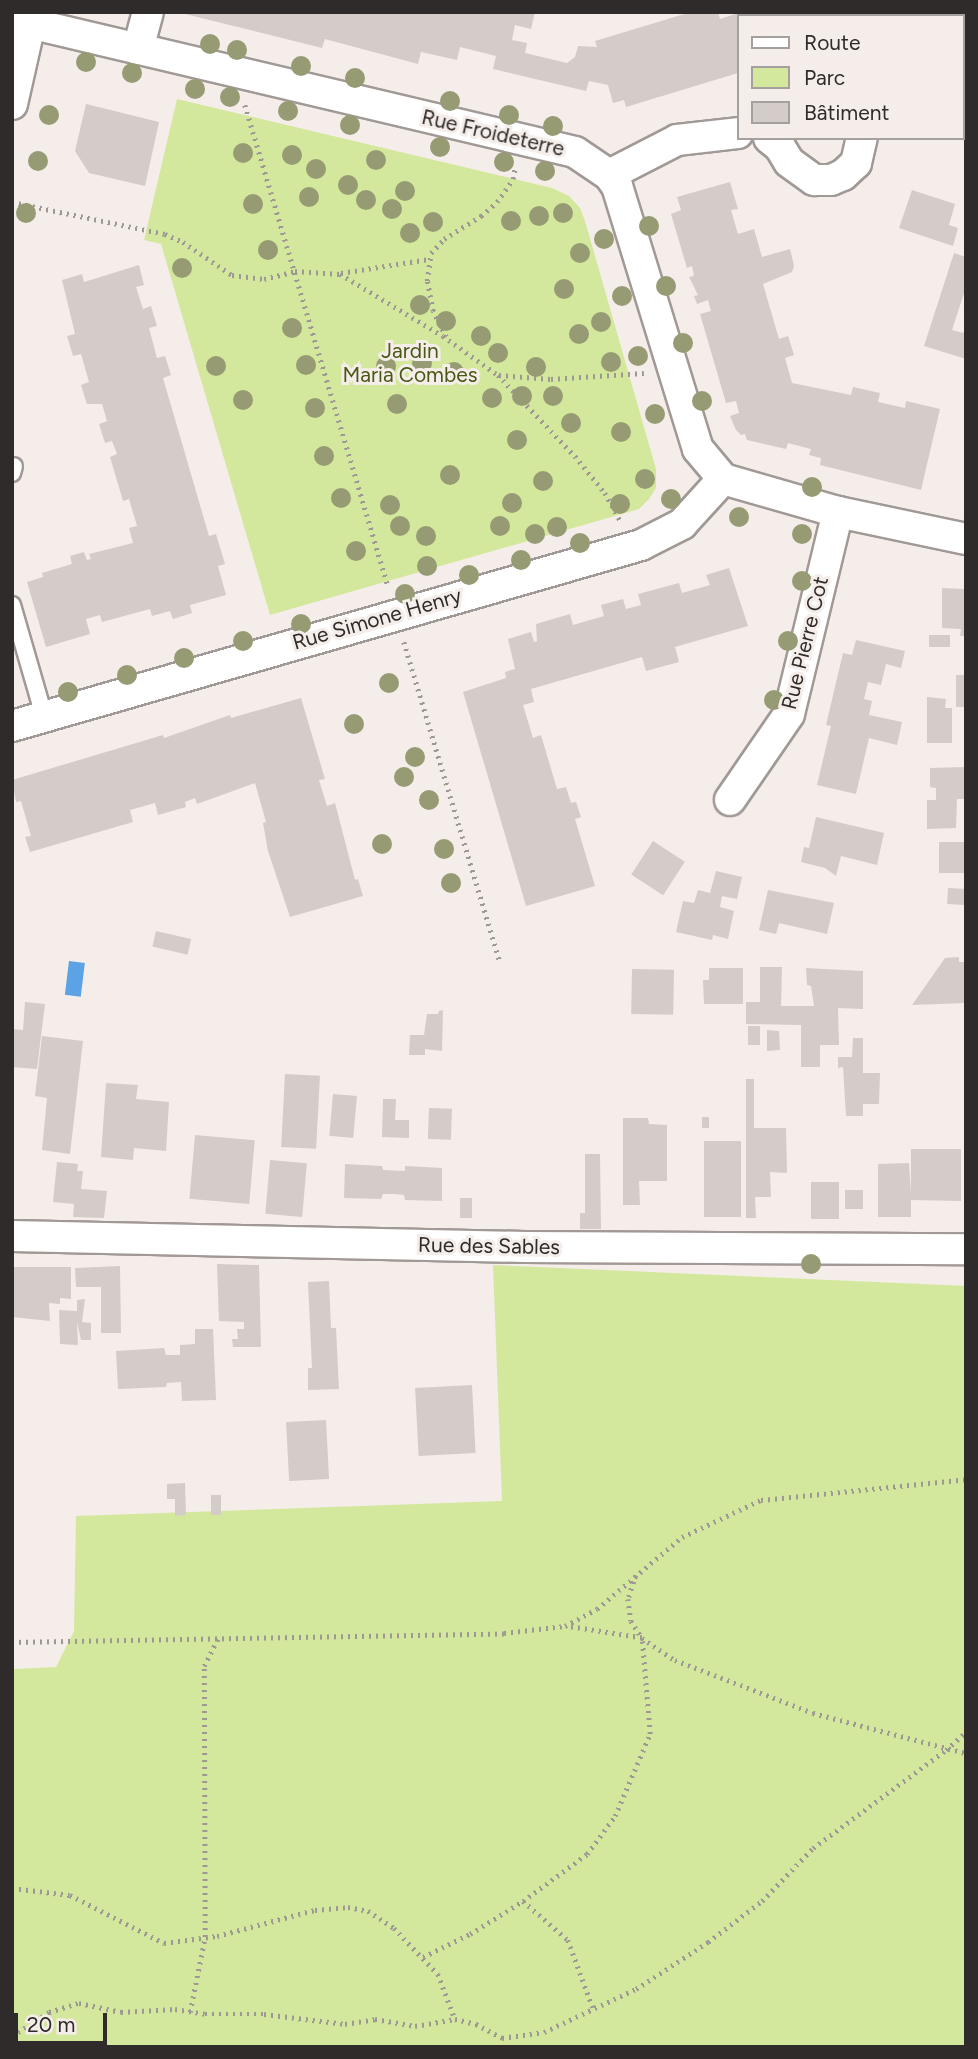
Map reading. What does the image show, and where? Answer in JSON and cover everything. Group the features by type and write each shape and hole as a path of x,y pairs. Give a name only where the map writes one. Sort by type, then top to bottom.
{"street":[{"path":"138,49 148,12"},
{"path":"12,104 21,21"},
{"name":"Rue Froideterre","path":"21,21 575,152 609,175 623,199 698,449 723,479"},
{"path":"609,175 677,140 736,133"},
{"path":"771,140 780,147 789,162 814,180 831,180 843,175 856,163 862,140"},
{"path":"723,479 838,512 966,539"},
{"name":"Rue Simone Henry","path":"12,726 396,613 641,545 682,524 723,479"},
{"name":"Rue Pierre Cot","path":"730,800 789,714 838,512"},
{"name":"Rue des Sables","path":"12,1236 511,1247 966,1249"}],"lane":[{"path":"12,605 18,645 44,716"}],"path":[{"path":"245,102 500,963"},
{"path":"448,340 433,311 427,281 429,260 444,239 481,216 497,202 513,179 517,156"},
{"path":"12,202 165,234 183,242 232,275 264,279 295,271 340,274 429,260"},
{"path":"340,274 448,340 498,375 575,456 641,545"},
{"path":"498,375 551,379 652,372"},
{"path":"565,1626 597,1609 682,1537 761,1500 966,1479"},
{"path":"637,1574 628,1598 631,1621 642,1638 675,1660 813,1713 946,1750 966,1753"},
{"path":"12,1642 220,1636 504,1633 565,1626 642,1638"},
{"path":"190,2012 205,1937 204,1666 220,1636"},
{"path":"423,1956 470,1934 587,1854 615,1816 650,1734 642,1638"},
{"path":"12,2036 48,2012 79,2003 121,2012 174,2009 190,2012 264,2014 345,2024 375,2019 415,2026 456,2019 476,2024 502,2038 544,2032 636,1989 708,1942 762,1901 813,1848 946,1750 966,1732"},
{"path":"12,1888 70,1895 164,1943 205,1937 314,1910 348,1907 368,1911 394,1928 423,1956 438,1975 456,2019"},
{"path":"523,1900 568,1940 593,2008"}],"green space":[{"name":"Jardin Maria Combes","path":"177,99 552,188 569,196 580,208 585,221 656,469 656,488 649,499 639,509 270,615 161,244 144,240"},
{"path":"493,1265 966,1286 966,2047 12,2047 12,1669 56,1667 74,1631 76,1516 502,1501"}],"water":[{"path":"69,961 85,963 81,997 65,995"}],"building":[{"path":"177,12 535,12 531,29 515,25 512,40 527,43 525,53 567,63 575,57 578,46 597,47 595,41 691,12 718,12 720,19 741,12 852,14 736,14 736,74 626,107 624,100 613,103 608,85 589,81 586,91 493,69 496,56 460,47 457,60 421,52 418,64 325,39 322,48"},
{"path":"86,104 159,122 145,186 89,173 75,151"},
{"path":"730,182 738,209 731,210 738,234 754,229 762,257 790,249 794,266 792,272 763,284 779,339 788,336 794,355 785,358 792,383 851,395 853,387 880,393 878,402 905,408 906,401 940,409 921,490 820,465 821,458 809,455 811,449 788,443 786,449 747,440 745,434 741,435 736,430 730,416 739,413 736,401 726,403 700,314 711,311 708,300 697,304 694,296 698,295 689,277 694,276 692,266 687,268 671,214 681,210 677,197"},
{"path":"912,190 955,204 949,225 958,228 953,246 899,228"},
{"path":"954,253 966,257 966,287 952,330 963,333 966,327 966,359 924,346"},
{"path":"139,265 144,285 136,287 143,309 151,306 157,326 149,328 157,358 165,356 171,375 163,378 209,536 216,534 225,564 218,566 226,595 190,605 192,613 173,619 170,611 152,616 150,609 102,622 100,615 86,619 90,634 46,647 27,582 43,577 42,573 72,564 70,556 84,552 87,560 91,559 89,554 133,543 129,528 137,526 129,499 123,501 110,457 117,454 112,441 105,443 99,424 107,421 102,404 87,404 81,385 89,382 81,354 73,356 67,336 75,334 62,280 82,274 84,282"},
{"path":"729,568 748,626 675,647 679,662 646,671 642,657 531,689 534,702 523,705 533,738 541,735 557,789 566,787 571,803 576,802 581,817 575,819 595,886 526,906 463,692 506,678 505,672 515,669 508,639 531,632 534,642 537,641 536,624 570,614 573,625 604,616 601,605 623,599 626,609 641,605 638,594 679,583 682,593 710,585 706,575"},
{"path":"942,588 966,589 966,636 960,636 961,629 942,628"},
{"path":"929,635 950,635 950,647 929,647"},
{"path":"856,640 905,651 901,668 886,664 881,685 868,682 864,699 872,701 869,715 902,722 897,745 869,738 856,794 817,785 831,726 826,725 843,653 852,655"},
{"path":"956,675 966,675 966,707 956,707"},
{"path":"927,697 946,699 945,708 952,708 952,743 927,743"},
{"path":"301,698 325,779 319,780 327,806 335,803 355,880 358,879 363,896 290,917 268,851 263,823 266,822 255,783 197,804 195,798 185,802 186,807 158,815 155,803 130,810 133,822 30,852 25,837 31,836 21,801 16,802 12,780 163,735 164,738 230,715 231,718"},
{"path":"966,767 966,799 957,799 956,828 927,829 927,800 936,800 936,788 930,787 930,768"},
{"path":"816,817 884,833 877,865 841,856 836,876 825,868 801,862 804,847 809,848"},
{"path":"653,841 685,862 663,895 631,875"},
{"path":"939,842 966,842 966,873 939,873"},
{"path":"716,871 742,877 737,899 722,896 720,907 734,911 728,939 713,935 712,940 676,932 683,901 694,903 698,890 710,893"},
{"path":"948,888 966,889 965,905 947,904"},
{"path":"768,890 834,903 827,934 779,923 776,934 759,930"},
{"path":"156,931 191,939 187,955 152,947"},
{"path":"959,957 959,962 966,962 966,1003 912,1005 945,958"},
{"path":"760,967 782,967 781,1006 814,1006 811,986 807,985 806,968 863,971 863,1009 838,1008 839,1045 820,1045 820,1067 801,1067 801,1025 746,1024 746,1002 760,1002"},
{"path":"709,968 743,968 743,1004 704,1004 703,980 709,980"},
{"path":"632,969 674,970 673,1015 631,1014"},
{"path":"25,1002 45,1004 37,1069 12,1067 12,1029 23,1030"},
{"path":"443,1010 442,1051 425,1049 425,1055 409,1055 410,1035 424,1035 427,1014 438,1014"},
{"path":"748,1026 760,1026 760,1045 748,1045"},
{"path":"767,1030 779,1031 780,1050 767,1051"},
{"path":"42,1036 83,1041 70,1154 42,1150 47,1098 35,1096"},
{"path":"853,1038 863,1038 863,1073 880,1073 879,1104 863,1104 863,1116 846,1116 843,1067 838,1068 838,1057 852,1057"},
{"path":"285,1074 320,1076 316,1149 281,1147"},
{"path":"746,1079 754,1079 754,1128 786,1128 787,1173 770,1172 771,1197 755,1197 756,1218 746,1218"},
{"path":"106,1083 138,1085 136,1099 169,1102 166,1151 134,1148 133,1160 101,1157"},
{"path":"333,1094 357,1096 353,1138 329,1136"},
{"path":"383,1099 396,1099 395,1120 409,1120 409,1138 382,1137"},
{"path":"429,1108 452,1109 451,1140 428,1139"},
{"path":"702,1117 709,1117 709,1128 702,1128"},
{"path":"623,1118 648,1118 649,1124 667,1125 667,1181 639,1181 640,1205 623,1205"},
{"path":"195,1135 255,1140 249,1204 189,1199"},
{"path":"704,1141 741,1141 741,1217 704,1217"},
{"path":"911,1149 961,1149 961,1201 911,1200 911,1217 878,1217 878,1164 909,1163 911,1194"},
{"path":"585,1154 600,1154 601,1229 580,1229 580,1213 585,1213"},
{"path":"270,1160 307,1163 302,1217 265,1214"},
{"path":"57,1162 78,1164 77,1171 83,1171 81,1189 107,1191 104,1218 73,1217 74,1204 53,1202"},
{"path":"345,1164 382,1166 383,1170 405,1171 405,1166 442,1168 442,1201 405,1200 404,1195 394,1194 383,1194 381,1199 344,1198"},
{"path":"811,1182 839,1182 839,1219 811,1219"},
{"path":"845,1190 863,1190 863,1209 845,1209"},
{"path":"460,1198 472,1198 472,1218 460,1218"},
{"path":"217,1264 259,1265 261,1347 233,1347 232,1339 238,1339 237,1329 244,1329 244,1322 219,1321"},
{"path":"120,1266 121,1333 101,1333 101,1287 76,1287 75,1268"},
{"path":"12,1267 71,1267 71,1299 60,1298 60,1304 49,1303 50,1321 12,1317"},
{"path":"329,1281 331,1328 336,1328 339,1389 308,1390 308,1368 312,1368 308,1282"},
{"path":"85,1299 82,1322 91,1323 91,1340 81,1340 77,1322 78,1345 60,1344 59,1310 77,1311 77,1300"},
{"path":"195,1329 213,1329 216,1400 182,1401 181,1382 167,1383 166,1387 118,1389 116,1351 164,1348 166,1355 180,1355 180,1345 195,1344"},
{"path":"472,1385 476,1453 419,1456 415,1388"},
{"path":"326,1420 329,1479 289,1481 286,1422"},
{"path":"185,1483 186,1515 175,1516 175,1499 167,1499 167,1484"},
{"path":"211,1495 221,1495 221,1515 211,1515"}]}
